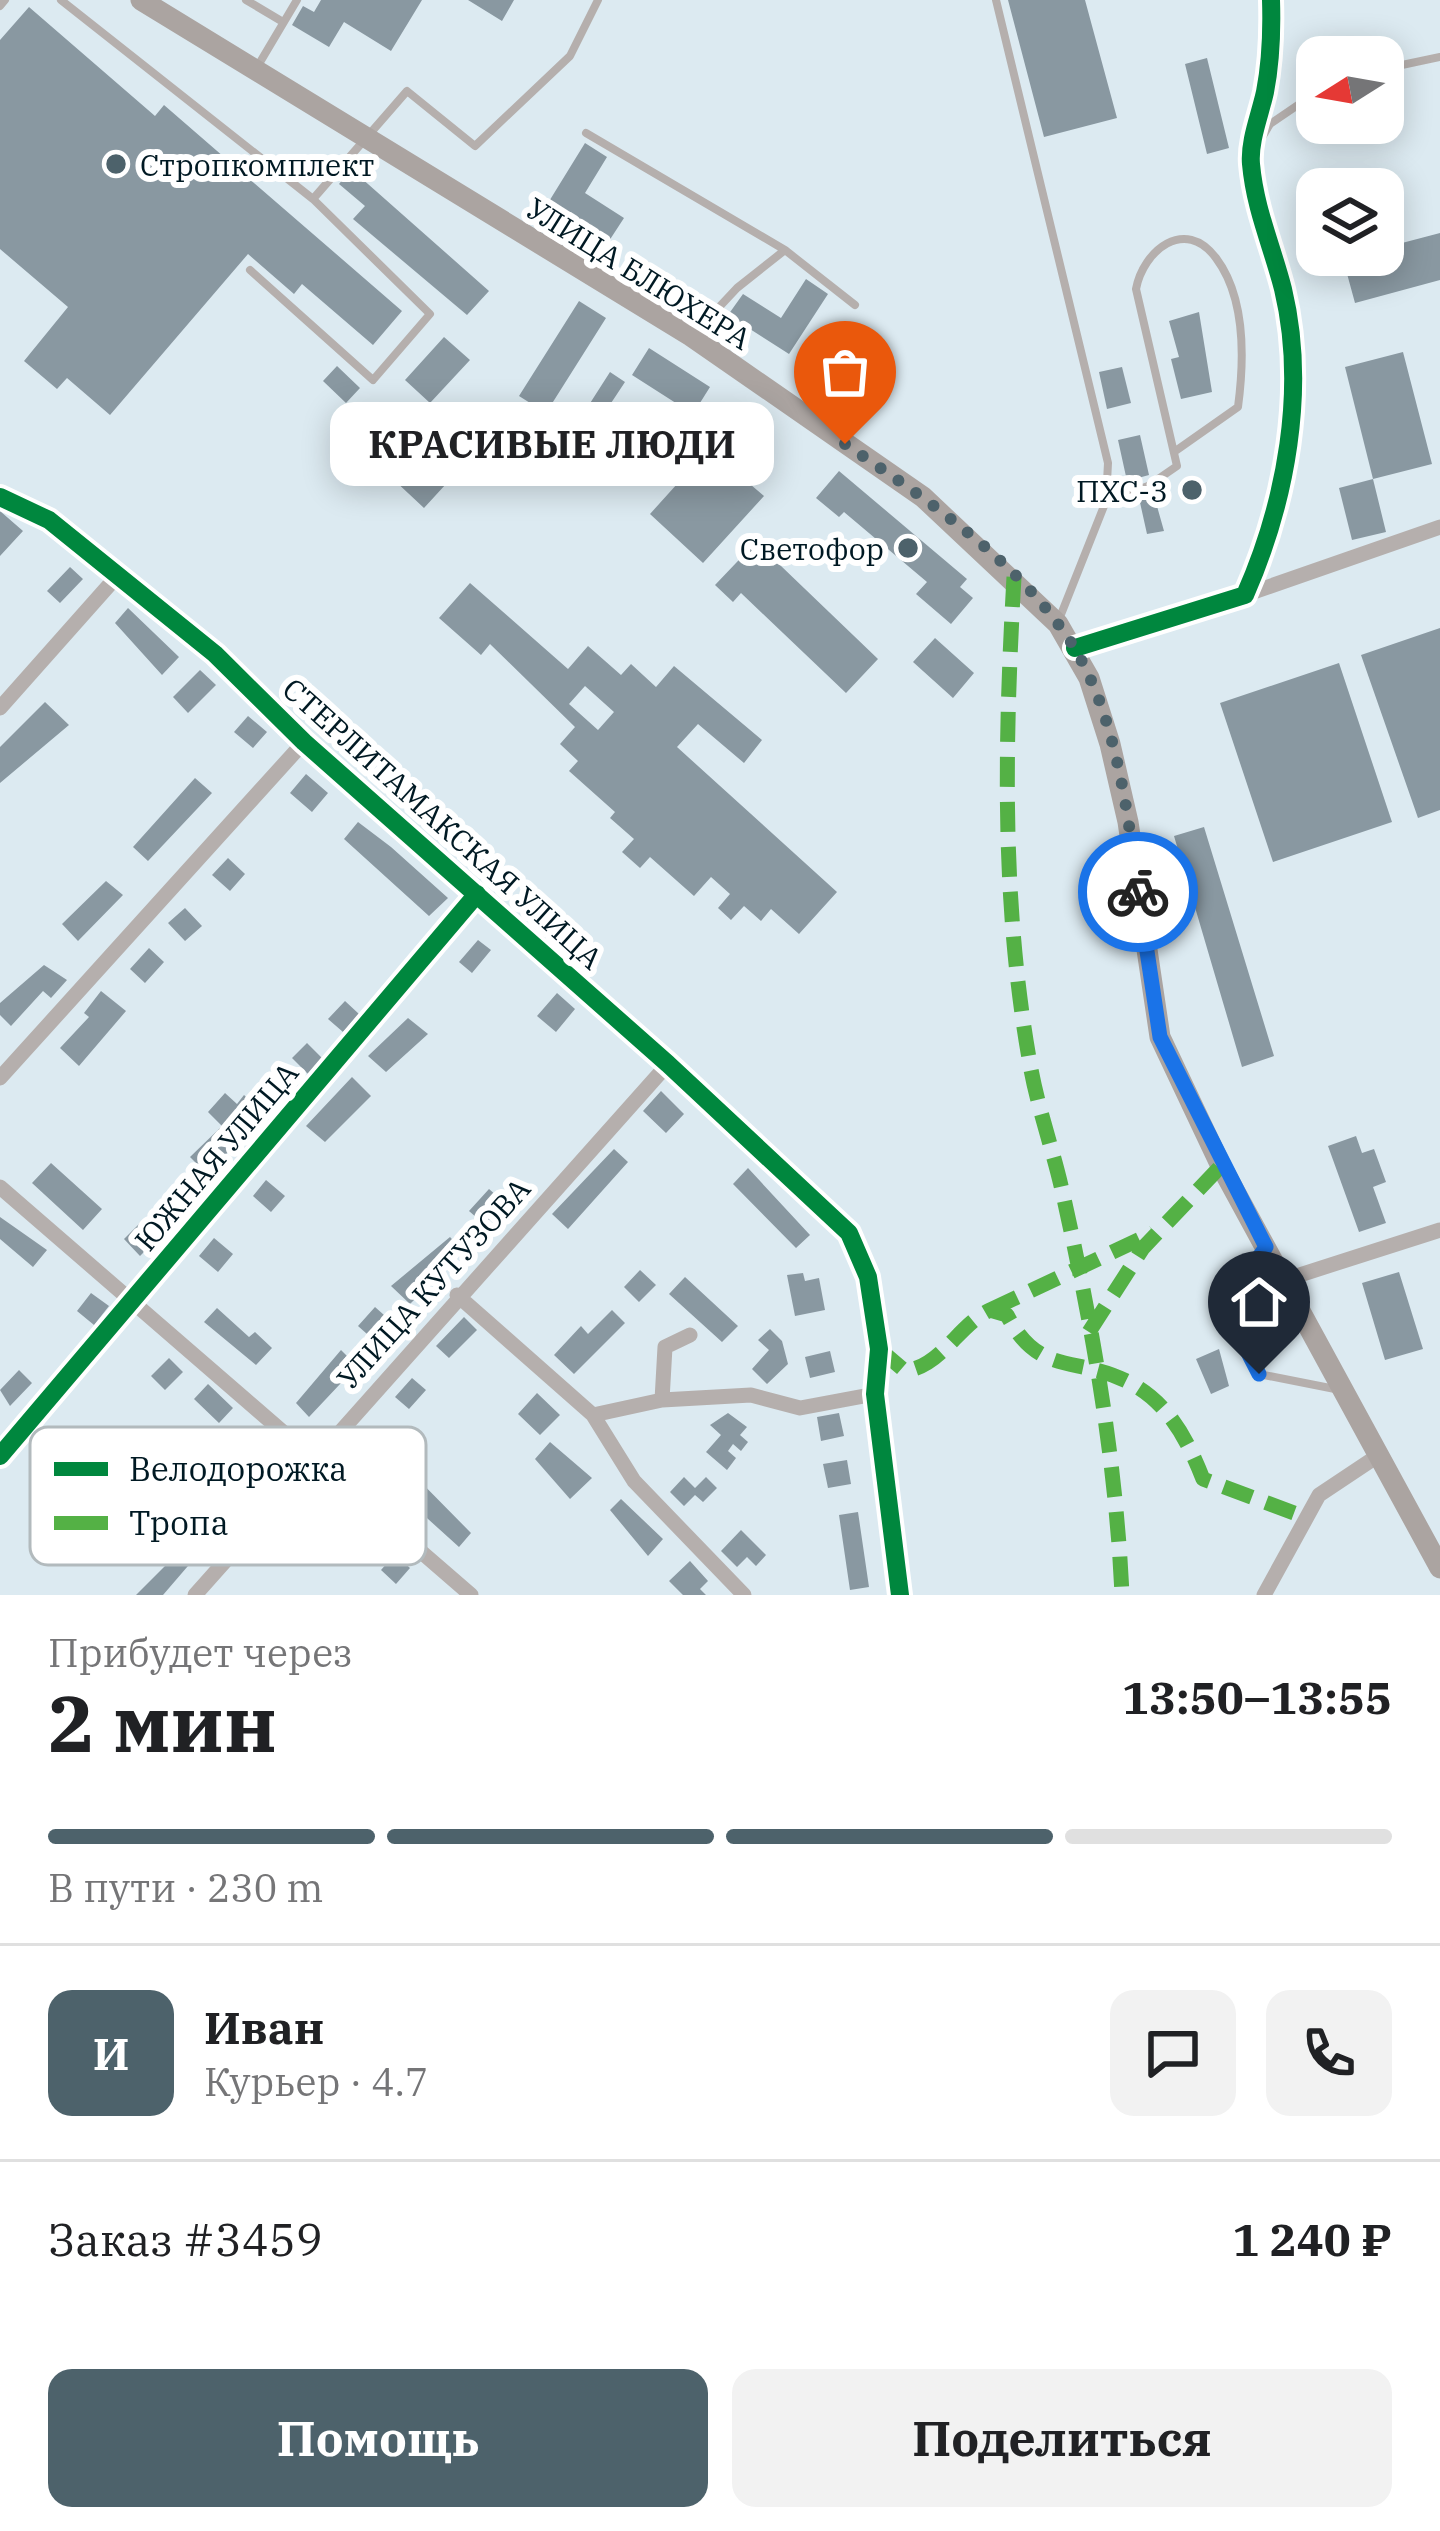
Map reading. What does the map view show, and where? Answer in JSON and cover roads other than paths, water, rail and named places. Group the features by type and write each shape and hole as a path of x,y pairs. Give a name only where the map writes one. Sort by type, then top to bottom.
{"main road":[{"name":"УЛИЦА БЛЮХЕРА","path":"141,0 692,336 923,497 1058,624 1075,648 1110,743 1128,822 1160,1037 1266,1247 1379,1454 1432,1539 1440,1568"}],"street":[{"path":"1245,595 1268,544 1294,393 1291,332 1282,285 1258,221 1250,158 1272,39 1271,0"},
{"name":"СТЕРЛИТАМАКСКАЯ УЛИЦА","path":"0,497 49,520 215,654 304,742 668,1064 849,1233 868,1277 879,1349 875,1394 900,1595"},
{"path":"1075,648 1440,527"},
{"path":"0,708 119,574"},
{"path":"0,1078 304,742"},
{"name":"ЮЖНАЯ УЛИЦА","path":"0,1456 477,894"},
{"name":"УЛИЦА КУТУЗОВА","path":"341,1427 668,1064"},
{"path":"0,1187 282,1427"},
{"path":"1284,1280 1440,1230"},
{"path":"457,1295 593,1415 634,1481 744,1595"},
{"path":"662,1400 665,1347 690,1335"},
{"path":"593,1415 662,1400 751,1395 800,1408 875,1394"},
{"path":"1264,1595 1319,1495 1379,1454"},
{"path":"426,1555 471,1595"},
{"name":"УЛИЦА КУТУЗОВА","path":"195,1595 221,1565"}],"lane":[{"path":"61,0 313,200 430,314 374,380 250,270"},
{"path":"246,0 283,22"},
{"path":"255,70 297,0"},
{"path":"313,200 407,91 475,146 570,56 598,0"},
{"path":"996,0 1108,463 1106,501 1058,624"},
{"path":"1404,65 1440,57"},
{"path":"1250,158 1270,124 1296,106"},
{"path":"586,134 785,250 855,305"},
{"path":"1106,501 1148,486 1177,466 1136,289 1140,265 1152,248 1172,242 1198,243 1216,258 1245,356 1238,407 1174,452"},
{"path":"692,336 737,287 785,250"},
{"path":"1266,1247 1224,1306 1259,1374 1345,1390"}],"place":[{"name":"Стропкомплект","path":"116,164"},
{"name":"КРАСИВЫЕ ЛЮДИ","path":"845,444"},
{"name":"ПХС-3","path":"1192,490"},
{"name":"Светофор","path":"908,548"}]}
